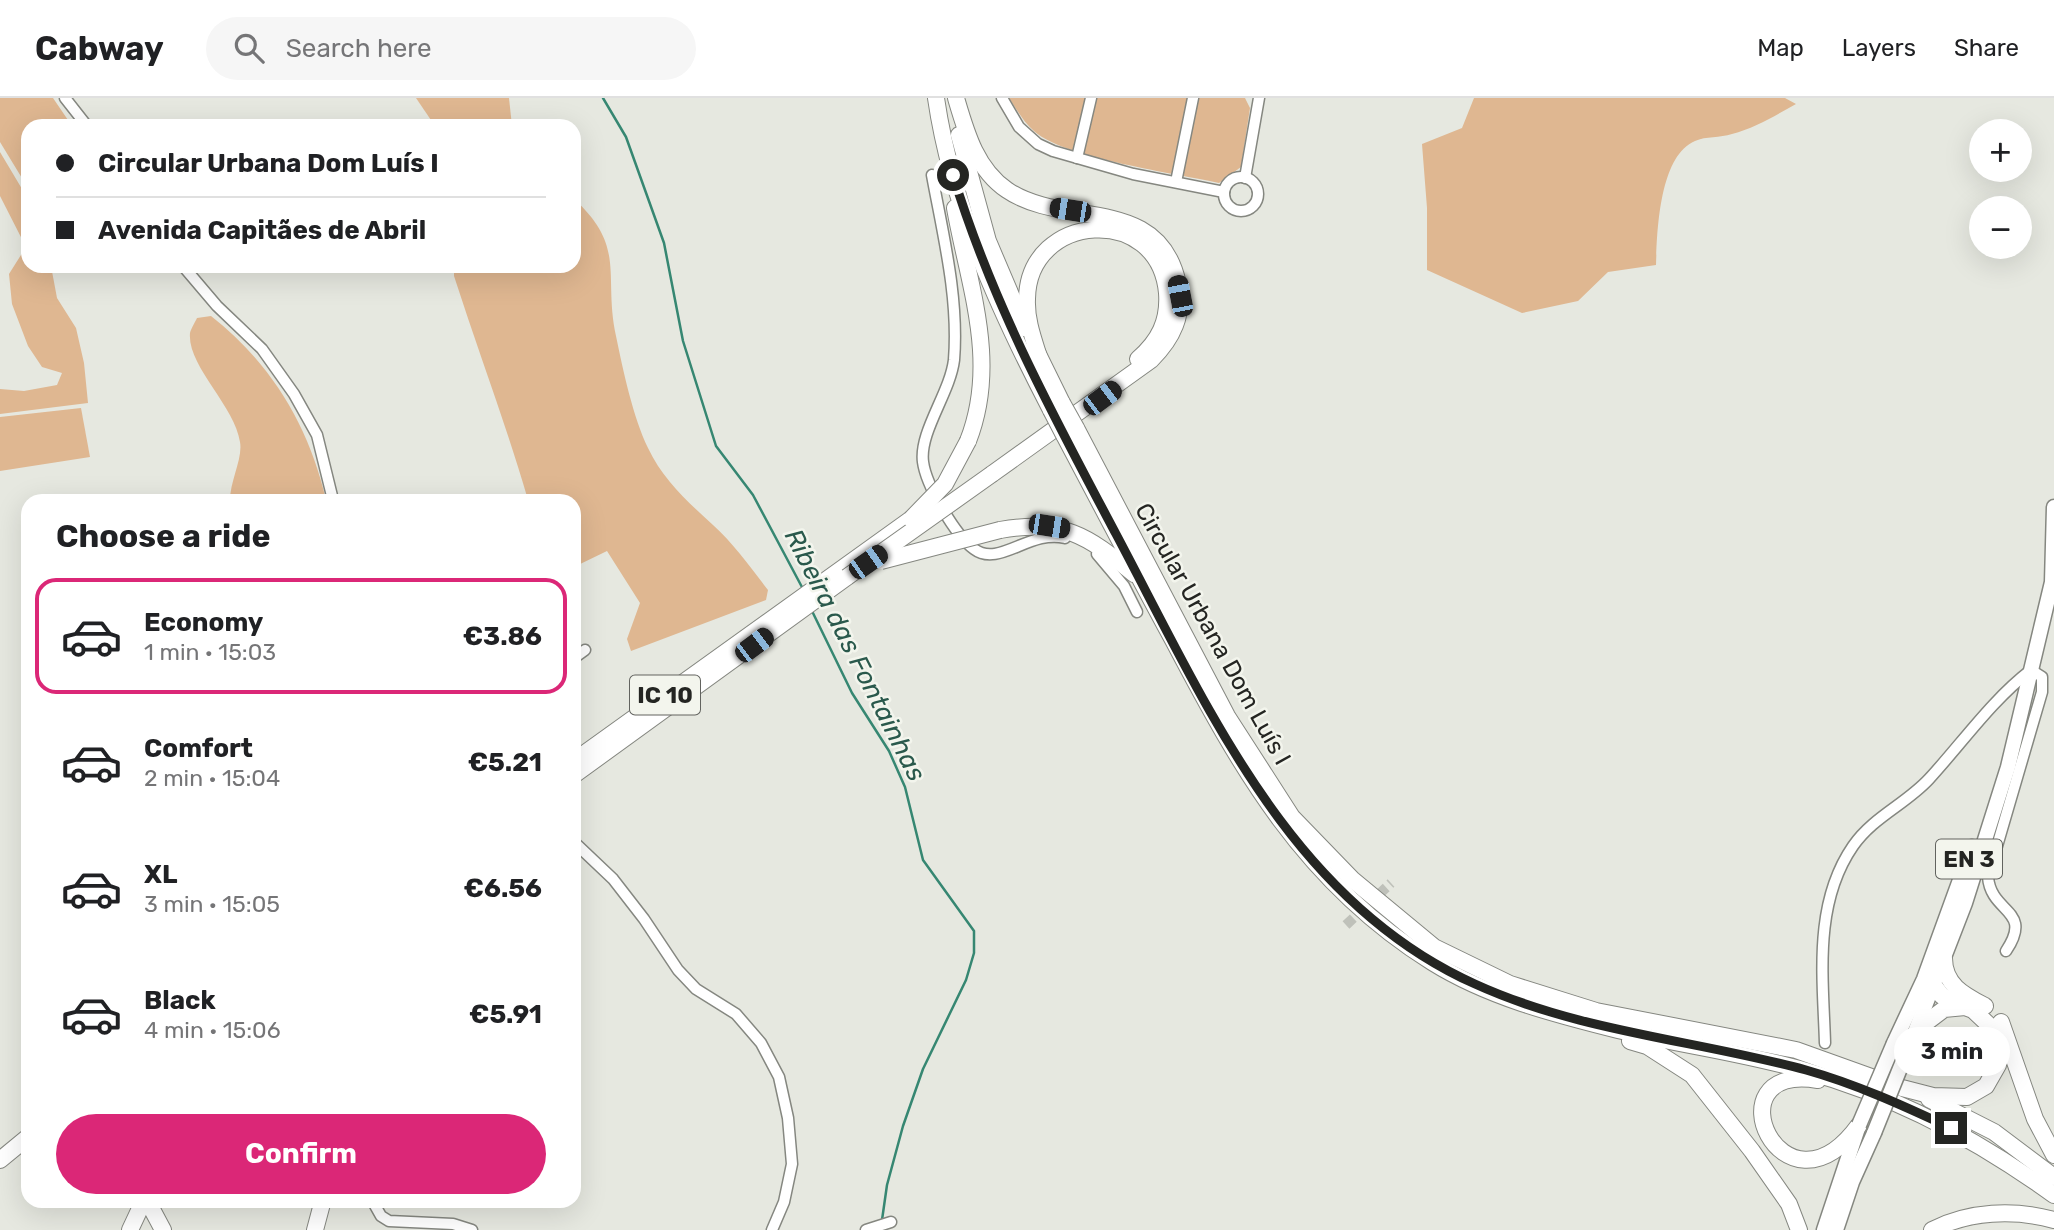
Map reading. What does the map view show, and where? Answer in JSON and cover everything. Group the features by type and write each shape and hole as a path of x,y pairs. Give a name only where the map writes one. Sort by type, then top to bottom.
{"highway":[{"name":"Circular Urbana Dom Luís I","path":"936,98 941,133 989,280 1227,716 1285,807 1353,880 1434,947 1510,984 1596,1012 1796,1050 1915,1091"},
{"name":"Circular Urbana Dom Luís I","path":"954,98 967,171 988,241 1039,357 1057,407"},
{"name":"IC 10","path":"581,756 911,519 990,470 1151,360 1167,344 1178,323 1180,296 1175,271 1162,247 1147,232 1123,220 1032,203 1005,189 973,150 954,98"},
{"name":"IC 10","path":"911,519 945,484 968,441 979,406 984,357 941,133"},
{"name":"IC 10","path":"581,770 847,577 1146,352 1163,331 1168,307 1166,283 1159,263 1146,247 1122,232 1101,229 1070,235 1045,252 1032,271 1027,297 1031,331 1039,357"},
{"name":"Circular Urbana Dom Luís I","path":"1070,431 1140,580 1249,776 1300,848 1331,881 1384,928 1432,962 1509,999 1620,1030 1806,1070 1868,1092"},
{"name":"IC 10","path":"847,577 900,554 1000,530 1036,525 1078,533 1102,547 1140,580"},
{"path":"1944,958 1944,967 1954,988"},
{"path":"1915,1091 1948,1098 1967,1097 1986,1086 1994,1076 2000,1055 1996,1035 1980,1015 1942,996 1935,987"},
{"path":"1935,987 1954,988 1987,1007 2001,1023 2035,1119 2054,1155"},
{"path":"1509,999 1598,1032 1647,1046 1692,1075 1775,1183 1789,1204 1799,1230"},
{"path":"1898,1072 1929,1017 1944,1009 1965,1007"},
{"path":"1866,1129 1833,1162 1818,1169 1800,1170 1783,1164 1770,1153 1761,1125 1767,1099 1774,1091 1795,1080 1816,1079 1868,1092 1951,1128 1994,1153 2054,1195"},
{"path":"1915,1091 1994,1132 2054,1177"},
{"path":"0,1160 21,1144"},
{"path":"130,1230 141,1208"},
{"path":"150,1208 163,1230"},
{"path":"315,1230 321,1208"},
{"path":"1932,1230 1979,1215 2027,1215 2054,1220"}],"main road":[{"name":"EN 3","path":"1824,1230 1902,1045 1935,987 2008,767 2052,582 2054,507"},
{"name":"EN 3","path":"1836,1230 1866,1129 1898,1072 1902,1045 1916,996 1947,919 2031,670"},
{"path":"1916,996 1935,987 1931,973 1946,933 1947,919"}],"street":[{"path":"65,98 82,119"},
{"path":"1002,98 1014,120 1031,139 1077,158 1224,192"},
{"path":"1077,158 1091,98"},
{"path":"1176,182 1193,98"},
{"path":"1245,178 1259,98"},
{"path":"932,174 949,268 955,326 954,363 922,458 926,480 950,519 974,549 992,555 1007,552 1029,539 1055,536 1080,542 1104,559 1137,612"},
{"path":"1245,178 1253,183 1257,198 1250,208 1234,210 1225,201 1224,192 1228,182 1245,178"},
{"path":"189,273 217,306 262,349 293,394 317,435 332,494"},
{"path":"581,653 585,650"},
{"path":"1825,1043 1822,942 1833,885 1853,846 1885,813 1927,782 2008,688 2031,670 2042,677 2042,692 1988,877 1989,891 2015,918 2017,934 2006,951"},
{"path":"581,849 621,889 678,970 696,989 736,1014 761,1043 779,1077 789,1118 792,1166 784,1202 772,1230"},
{"path":"376,1208 381,1216 389,1221 453,1224 472,1230"},
{"path":"870,1228 891,1222"}],"shaded area":[{"path":"0,98 53,98 67,119 21,119 21,176 0,142"},
{"path":"416,98 509,98 511,119 430,119"},
{"path":"1009,98 1245,98 1250,108 1241,167 1219,183 1150,170 1071,150 1035,132"},
{"path":"1474,98 1785,98 1796,104 1749,128 1727,135 1699,139 1683,149 1667,178 1662,197 1656,265 1608,272 1578,301 1522,313 1427,270 1427,208 1422,144 1462,128"},
{"path":"0,152 21,187 21,237 0,196"},
{"path":"581,206 601,232 607,247 616,336 633,408 648,448 654,460 685,499 742,556 768,590 766,600 631,651 627,639 640,603 607,551 581,564 581,494 526,494 454,273 581,273"},
{"path":"21,255 21,273 52,273 57,298 76,328 84,363 88,403 0,414 0,389 24,391 57,385 62,373 42,367 28,346 12,304 9,274"},
{"path":"211,316 252,354 269,375 298,422 319,473 324,494 231,494 240,455 240,442 230,414 203,372 191,346 190,333 197,318"},
{"path":"81,408 90,457 0,471 0,417"}],"waterway":[{"name":"Ribeira das Fontainhas","path":"603,98 626,137 664,243 683,341 716,446 753,495 803,589"},
{"name":"Ribeira das Fontainhas","path":"812,611 852,693 889,751 905,787 923,860 974,931 974,953 966,980 923,1069 903,1126 887,1185 882,1220"}],"tunnel":[{"path":"1346,925 1391,883"}],"route":[{"path":"953,175 976,245 1007,322 1196,685 1272,813 1331,881 1384,928 1432,962 1509,999 1620,1030 1806,1070 1903,1105 1951,1128"}]}
